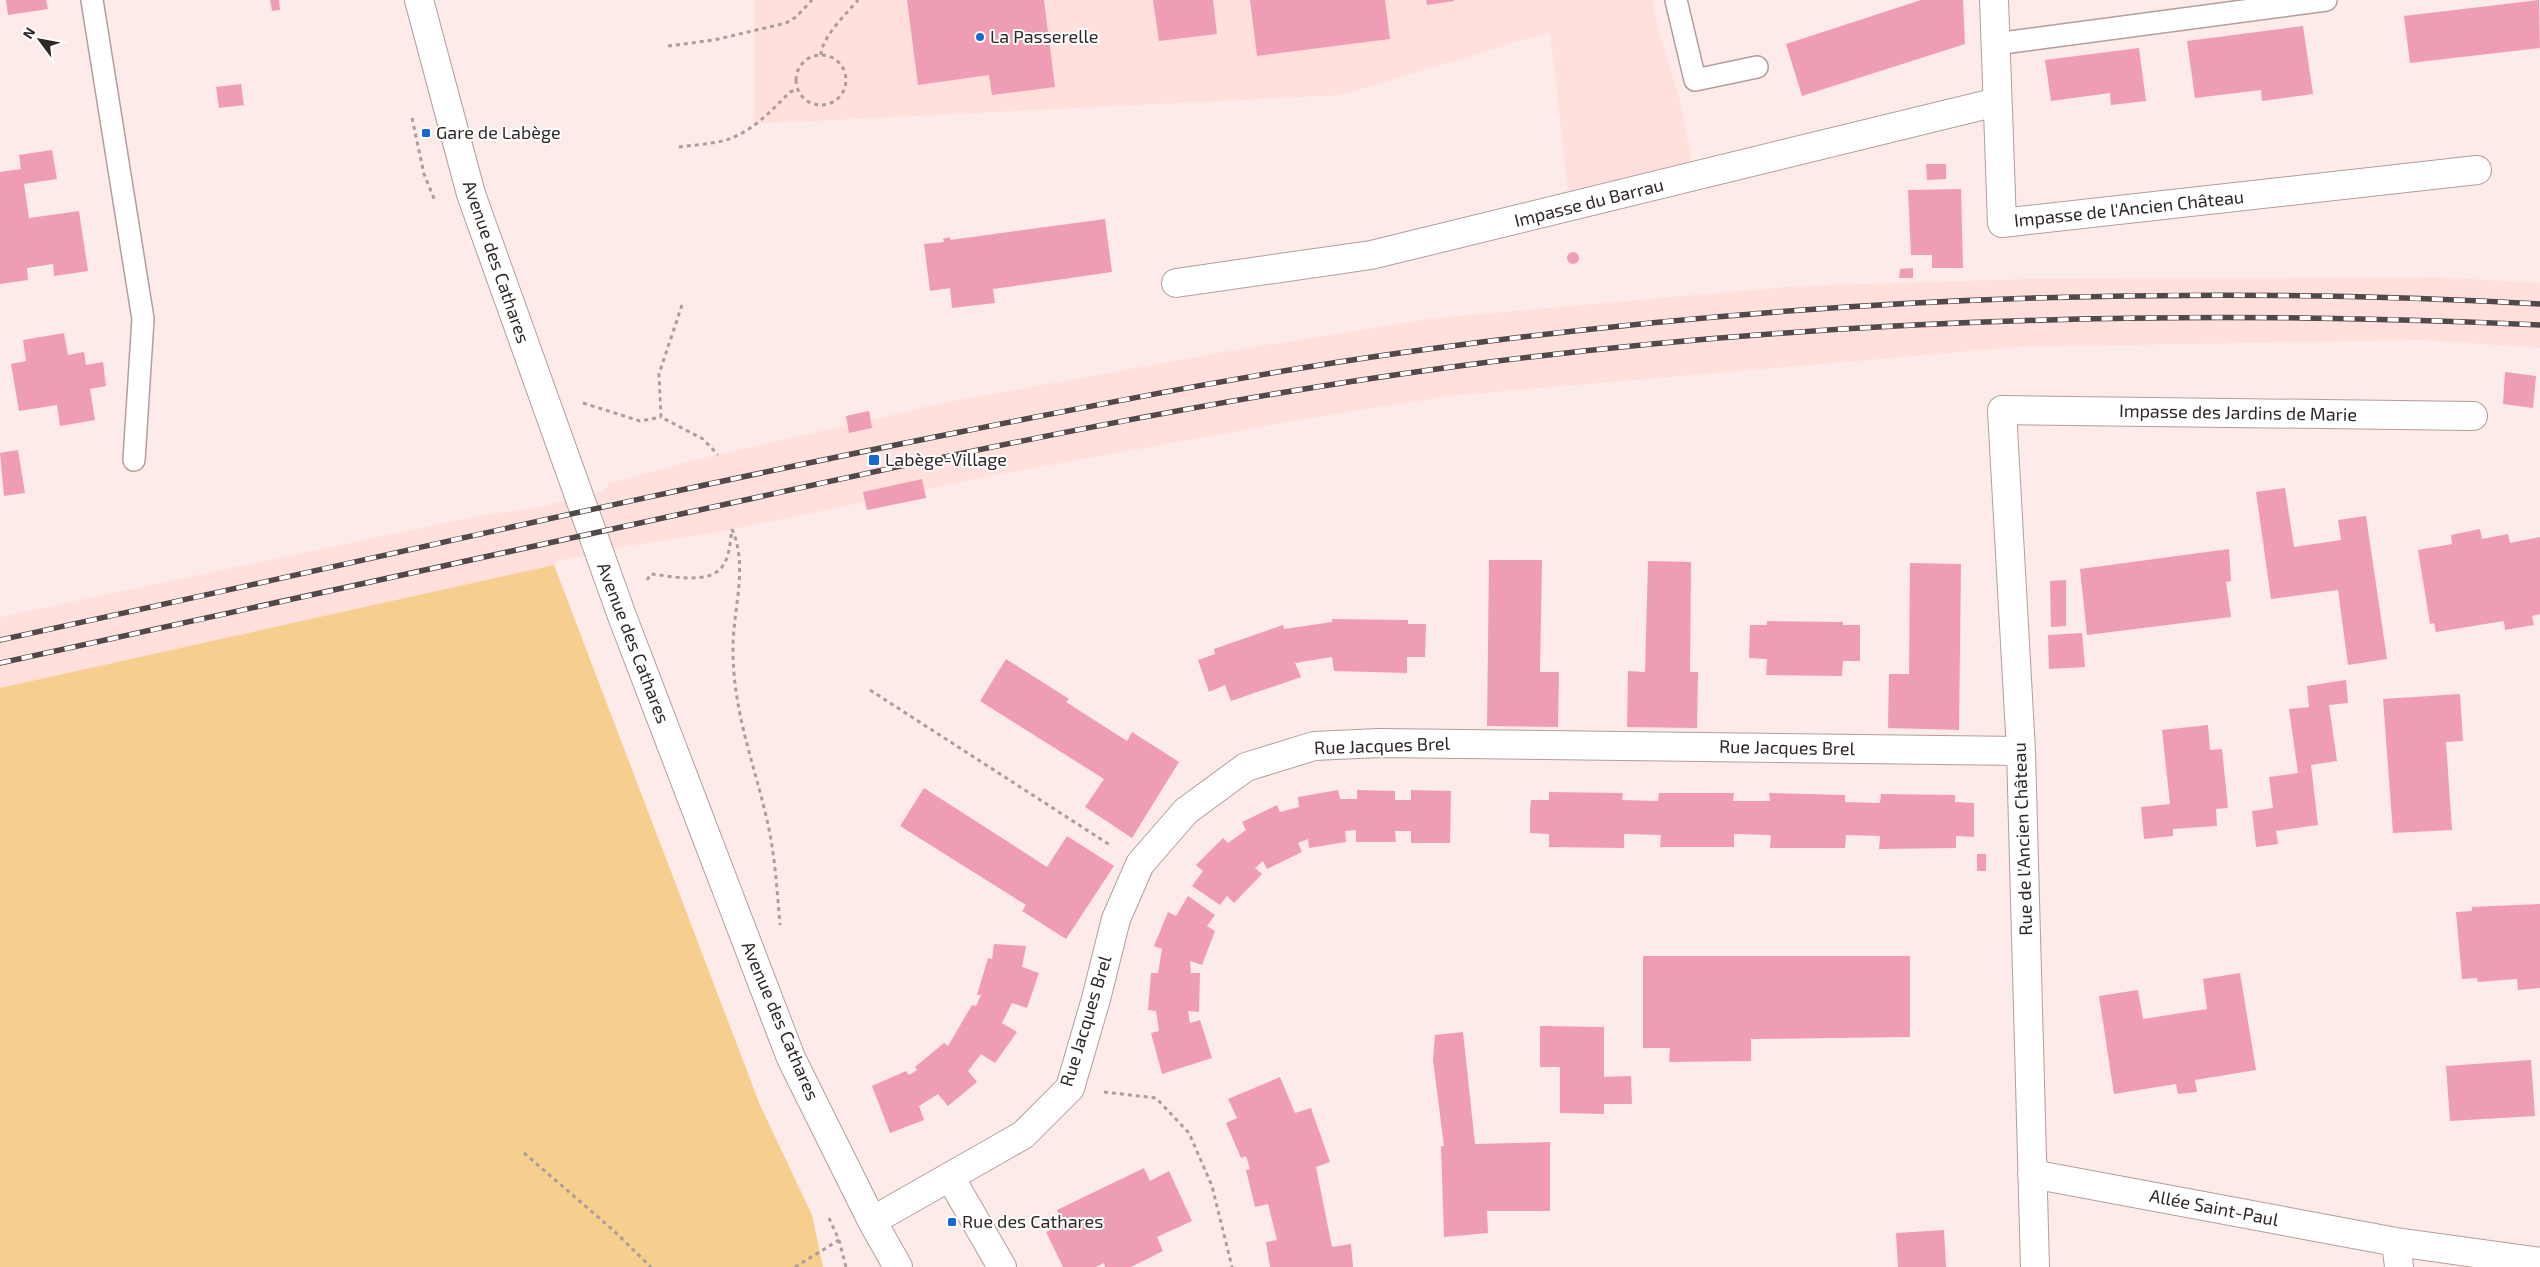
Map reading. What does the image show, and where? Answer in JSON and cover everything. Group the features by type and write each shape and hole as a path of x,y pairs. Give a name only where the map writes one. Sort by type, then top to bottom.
{"street":[{"name":"Avenue des Cathares","path":"419,0 471,194 622,616 792,1058 872,1221 898,1267"},
{"name":"Impasse de l'Ancien Château","path":"1994,0 2002,223 2477,170"},
{"name":"Impasse du Barrau","path":"1176,283 1371,255 1997,102"},
{"name":"Impasse des Jardins de Marie","path":"2002,410 2473,416"},
{"name":"Rue de l'Ancien Château","path":"2002,410 2021,751 2035,1267"},
{"name":"Rue Jacques Brel","path":"872,1221 1024,1135 1070,1088 1096,999 1116,919 1140,864 1186,810 1246,767 1314,746 1379,744 2021,751"},
{"name":"Allée Saint-Paul","path":"2032,1174 2397,1255 2540,1262"},
{"path":"950,1177 1002,1267"}],"lane":[{"path":"92,0 143,319 134,460"},
{"path":"1676,0 1695,80 1757,67"},
{"path":"1995,44 2326,0"}],"path":[{"path":"668,46 714,40 786,23 796,17 812,0"},
{"path":"821,55 821,49 838,22 858,0"},
{"path":"830,56 842,67 846,75 843,92 838,99 822,105 807,101 798,89 796,81 800,66 812,57 830,56"},
{"path":"679,147 738,136 749,130 790,92 798,89"},
{"path":"661,417 659,374 682,305"},
{"path":"542,390 640,421 661,417 703,440 718,456"},
{"path":"622,616 651,574 697,577 714,574 723,566 727,557 732,529 739,546 740,572 733,632 733,678 742,725 767,820 774,855 780,932"},
{"path":"870,690 1140,864"},
{"path":"1070,1088 1156,1098 1189,1133 1212,1186 1232,1267"},
{"path":"524,1153 613,1230 651,1267"},
{"path":"795,1267 839,1240 846,1267"}],"shaded area":[{"path":"754,0 1653,0 1658,30 1680,100 1693,167 1569,199 1550,32 1342,95 754,124"},
{"path":"2437,277 2540,283 2540,348 2423,340 2019,347 1449,396 1305,419 979,478 925,490 926,498 867,510 865,502 719,532 628,546 558,561 554,565 0,688 0,617 482,515 536,508 604,491 609,483 703,458 847,425 846,416 869,411 872,420 937,404 1229,351 1435,318 1796,286 2028,279"},
{"path":"554,565 760,1105 812,1215 823,1267 0,1267 0,688"}],"building":[{"path":"6,0 46,0 48,9 8,15"},
{"path":"270,0 279,0 280,10 272,11"},
{"name":"La Passerelle","path":"907,0 1044,0 1055,87 992,95 989,75 918,85"},
{"path":"1153,0 1213,0 1217,34 1159,41"},
{"path":"1250,0 1385,0 1390,39 1257,56"},
{"path":"1426,0 1454,0 1454,1 1427,5"},
{"path":"1921,0 1963,0 1965,44 1802,96 1786,44"},
{"path":"2539,0 2540,48 2410,63 2404,16"},
{"path":"2303,26 2313,94 2262,101 2261,90 2195,98 2187,41"},
{"path":"2139,48 2146,101 2111,105 2110,93 2051,101 2045,60"},
{"path":"241,84 244,105 219,108 216,87"},
{"path":"52,150 57,179 24,184 29,218 79,211 88,271 54,276 53,264 27,268 28,280 0,284 0,172 21,169 19,155"},
{"path":"1926,164 1946,164 1946,179 1927,180"},
{"path":"1961,189 1963,268 1932,268 1932,255 1911,255 1908,190"},
{"path":"1105,219 1112,272 993,289 995,303 952,308 950,288 930,291 924,244 944,242 943,239 950,237 950,240"},
{"path":"1571,252 1575,252 1579,258 1575,264 1571,264 1567,260 1567,256"},
{"path":"1913,268 1913,278 1899,278 1900,269"},
{"path":"64,333 68,355 84,352 86,365 103,362 106,386 90,389 95,420 60,426 57,405 19,411 11,364 26,361 23,340"},
{"path":"2505,372 2536,376 2533,408 2503,404"},
{"path":"869,411 872,428 849,433 846,416"},
{"path":"18,450 25,493 4,496 0,453"},
{"path":"922,479 926,498 867,510 863,492"},
{"path":"2285,488 2294,547 2341,540 2338,520 2366,516 2387,659 2348,665 2338,590 2271,599 2256,492"},
{"path":"2480,529 2482,539 2508,534 2510,543 2540,537 2540,614 2532,616 2534,625 2505,630 2504,621 2436,632 2434,623 2430,624 2418,550 2452,544 2451,535"},
{"path":"2229,549 2231,581 2226,582 2231,617 2087,635 2080,569"},
{"path":"1489,560 1542,560 1540,672 1559,672 1558,727 1487,726"},
{"path":"1648,561 1691,562 1690,672 1698,672 1697,728 1627,727 1628,671 1645,672"},
{"path":"1910,563 1961,564 1959,730 1888,728 1889,674 1909,674"},
{"path":"2066,580 2066,626 2051,627 2050,581"},
{"path":"1332,619 1408,620 1408,624 1426,624 1425,657 1407,657 1407,673 1334,671 1332,657 1295,663 1301,677 1231,701 1225,685 1209,692 1198,660 1215,654 1214,649 1283,625 1284,629 1332,622"},
{"path":"1767,621 1843,622 1843,625 1860,625 1860,661 1843,661 1842,676 1766,675 1767,659 1749,658 1750,625 1767,625"},
{"path":"2082,633 2085,667 2049,669 2048,635"},
{"path":"1006,659 1069,699 1066,702 1127,741 1132,732 1179,762 1132,838 1085,807 1104,779 980,701"},
{"path":"2346,680 2348,703 2329,705 2337,761 2311,765 2318,825 2276,831 2278,844 2256,847 2252,811 2273,808 2269,777 2298,773 2289,709 2309,707 2307,686"},
{"path":"2460,694 2463,741 2446,742 2452,830 2393,833 2383,699"},
{"path":"2208,725 2210,750 2222,749 2228,808 2216,809 2217,826 2173,829 2173,836 2144,839 2141,807 2170,804 2162,730"},
{"path":"924,788 1047,867 1067,836 1114,866 1066,939 1022,911 1026,905 900,826"},
{"path":"1338,790 1340,799 1357,799 1357,790 1395,791 1395,800 1411,800 1411,790 1451,791 1450,843 1411,843 1411,831 1395,831 1396,842 1356,842 1356,830 1345,831 1346,842 1309,848 1308,839 1298,843 1302,852 1267,869 1263,861 1255,868 1262,874 1234,903 1227,896 1220,905 1192,886 1203,871 1196,865 1223,838 1228,843 1246,830 1242,822 1277,805 1280,812 1299,807 1298,797"},
{"path":"1549,792 1623,793 1622,800 1658,801 1659,793 1734,793 1733,801 1770,801 1769,793 1845,795 1845,802 1880,803 1881,794 1955,795 1955,802 1974,803 1974,837 1956,836 1956,848 1879,849 1880,836 1846,835 1845,848 1770,848 1771,835 1734,834 1734,847 1660,847 1661,835 1624,834 1624,848 1549,847 1549,834 1530,833 1530,812 1531,800 1549,800"},
{"path":"1977,854 1986,854 1986,871 1977,871"},
{"path":"1188,896 1215,915 1207,926 1215,931 1202,965 1190,961 1191,973 1200,973 1199,1012 1188,1011 1190,1023 1200,1020 1212,1058 1162,1074 1151,1033 1159,1031 1156,1011 1148,1010 1151,973 1158,973 1162,949 1154,946 1168,912 1176,916"},
{"path":"2540,904 2540,988 2518,990 2517,979 2478,982 2477,978 2462,979 2456,912 2472,911 2472,907"},
{"path":"994,944 1026,946 1022,967 1039,973 1027,1008 1012,1003 1002,1023 1017,1032 995,1063 981,1054 968,1071 977,1082 948,1106 938,1094 919,1106 924,1120 890,1133 872,1086 906,1071 909,1075 917,1070 915,1067 944,1043 948,1046 972,1005 976,1006 981,995 977,995 988,958 992,959"},
{"path":"1643,956 1910,956 1910,1037 1751,1039 1751,1061 1669,1062 1670,1048 1643,1048"},
{"path":"2240,973 2256,1070 2195,1080 2197,1092 2178,1094 2176,1084 2114,1094 2099,996 2138,990 2143,1019 2207,1009 2203,979"},
{"path":"1540,1026 1604,1027 1604,1077 1631,1076 1632,1104 1604,1104 1604,1114 1560,1113 1560,1067 1540,1067"},
{"path":"1463,1032 1475,1144 1550,1142 1550,1211 1487,1211 1488,1233 1444,1237 1441,1146 1444,1146 1433,1060 1435,1035"},
{"path":"2531,1060 2535,1116 2450,1121 2446,1066"},
{"path":"1280,1077 1295,1113 1311,1108 1330,1162 1316,1167 1332,1247 1351,1244 1353,1267 1270,1267 1266,1242 1277,1240 1268,1204 1255,1207 1246,1170 1250,1169 1246,1156 1241,1158 1226,1123 1237,1118 1228,1099"},
{"path":"1144,1168 1150,1181 1169,1171 1192,1221 1157,1237 1163,1251 1131,1267 1105,1267 1104,1263 1096,1267 1063,1267 1046,1232 1063,1224 1057,1210"},
{"path":"1944,1230 1946,1267 1898,1267 1896,1233"}],"railway":[{"path":"0,640 840,456 1141,397 1383,355 1580,330 1717,317 1991,300 2265,295 2403,298 2540,304"},
{"path":"0,663 1006,444 1180,410 1444,368 1580,351 1717,338 1854,328 1991,322 2128,318 2265,318 2403,320 2540,325"}],"place":[{"name":"La Passerelle","path":"980,37"},
{"name":"Gare de Labège","path":"426,133"},
{"name":"Labège-Village","path":"874,460"},
{"name":"Rue des Cathares","path":"952,1222"}]}
